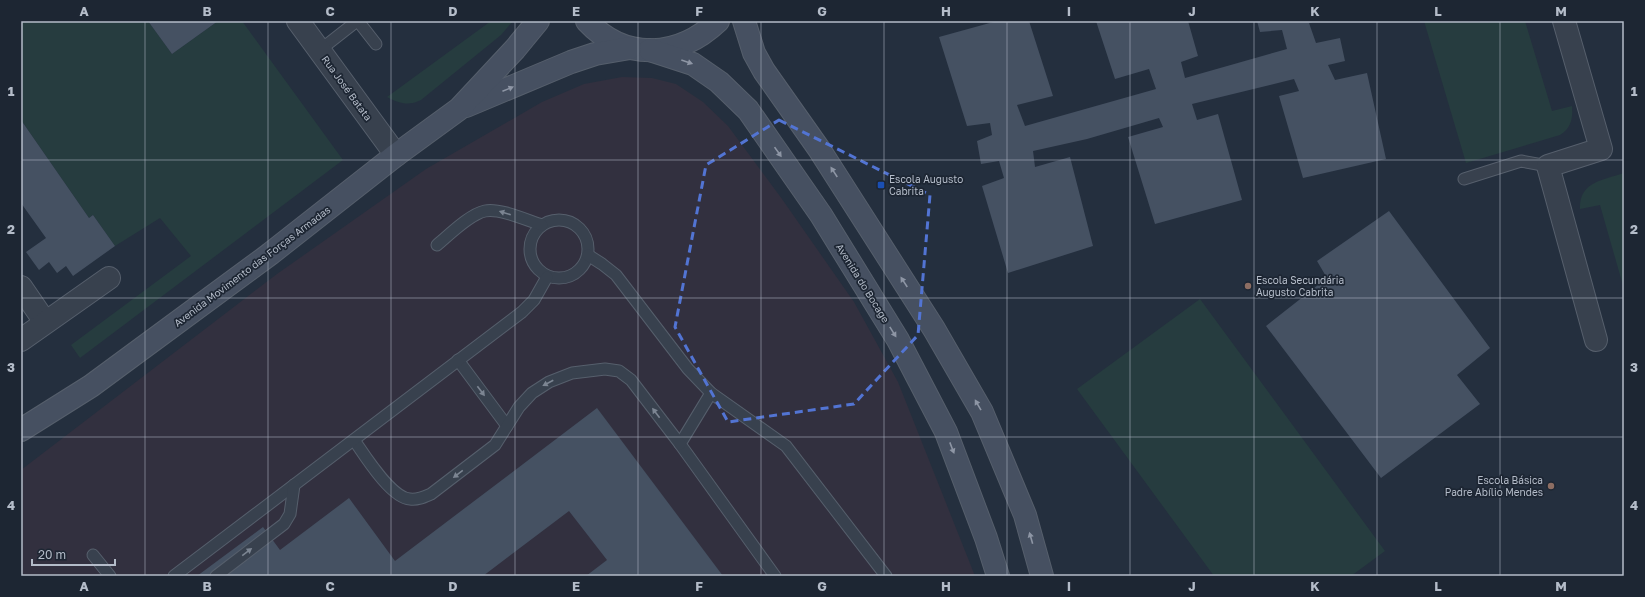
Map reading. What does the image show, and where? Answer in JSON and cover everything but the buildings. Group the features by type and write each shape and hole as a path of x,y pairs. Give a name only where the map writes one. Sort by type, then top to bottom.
{"main road":[{"name":"Avenida Movimento das Forças Armadas","path":"21,430 91,386 270,254 396,155 459,109 515,49 538,21"},
{"name":"Avenida do Bocage","path":"587,21 594,29 611,40 692,64 719,82 748,110 821,215 898,340 946,432 986,538 998,576"},
{"name":"Avenida Movimento das Forças Armadas","path":"459,109 571,62 595,54 640,49 670,49 689,42 706,32 718,21"},
{"path":"744,21 754,54 764,71 819,149 934,329 982,412 1025,515 1042,576"},
{"name":"Avenida Movimento das Forças Armadas","path":"21,438 42,418"}],"street":[{"name":"Rua José Batata","path":"298,21 396,155"},
{"path":"1564,21 1601,149 1548,166 1596,340"},
{"path":"21,340 109,278"},
{"path":"21,287 45,322"}],"lane":[{"path":"320,50 357,21 376,44"},
{"path":"1464,179 1521,161 1548,166"},
{"path":"437,245 474,215 484,211 495,210 542,225"},
{"path":"561,220 571,222 579,228 585,236 588,245 588,255 584,265 577,273 568,278 558,279 547,277 538,271 532,262 529,252 530,242 534,233 542,225 551,221 561,220"},
{"path":"588,255 616,275 688,369 711,393 786,446 886,576"},
{"path":"174,576 522,312 534,300 547,277"},
{"path":"458,360 507,426"},
{"path":"354,440 391,490 409,500 420,499 431,494 495,445 519,408 532,393 549,382 572,373 605,369 619,371 631,380 680,444 775,576"},
{"path":"680,444 711,393"},
{"path":"216,576 284,524 290,514 294,484"},
{"path":"93,555 110,576"}],"highlighted area":[{"path":"779,120 930,195 918,335 854,404 728,422 675,327 706,165"}],"shaded area":[{"path":"622,77 652,78 676,84 703,102 728,126 782,199 854,302 898,382 975,576 21,576 21,470 277,274 426,169 542,102 584,84"}],"green space":[{"path":"21,21 148,21 172,54 218,21 242,21 343,160 80,358 71,345 191,256 160,218 115,246 93,215 89,218 21,120"},
{"path":"491,21 513,21 501,35 421,100 408,104 387,97"},
{"path":"1424,21 1525,21 1552,111 1572,106 1572,119 1567,129 1560,135 1466,163"},
{"path":"1624,173 1624,289 1600,205 1580,209 1581,200 1588,188 1601,180"},
{"path":"1200,299 1385,551 1351,576 1214,576 1077,389"}],"place":[{"name":"Escola Augusto Cabrita","path":"881,185"},
{"name":"Escola Secundária Augusto Cabrita","path":"1248,286"},
{"name":"Escola Básica Padre Abílio Mendes","path":"1551,486"}]}
